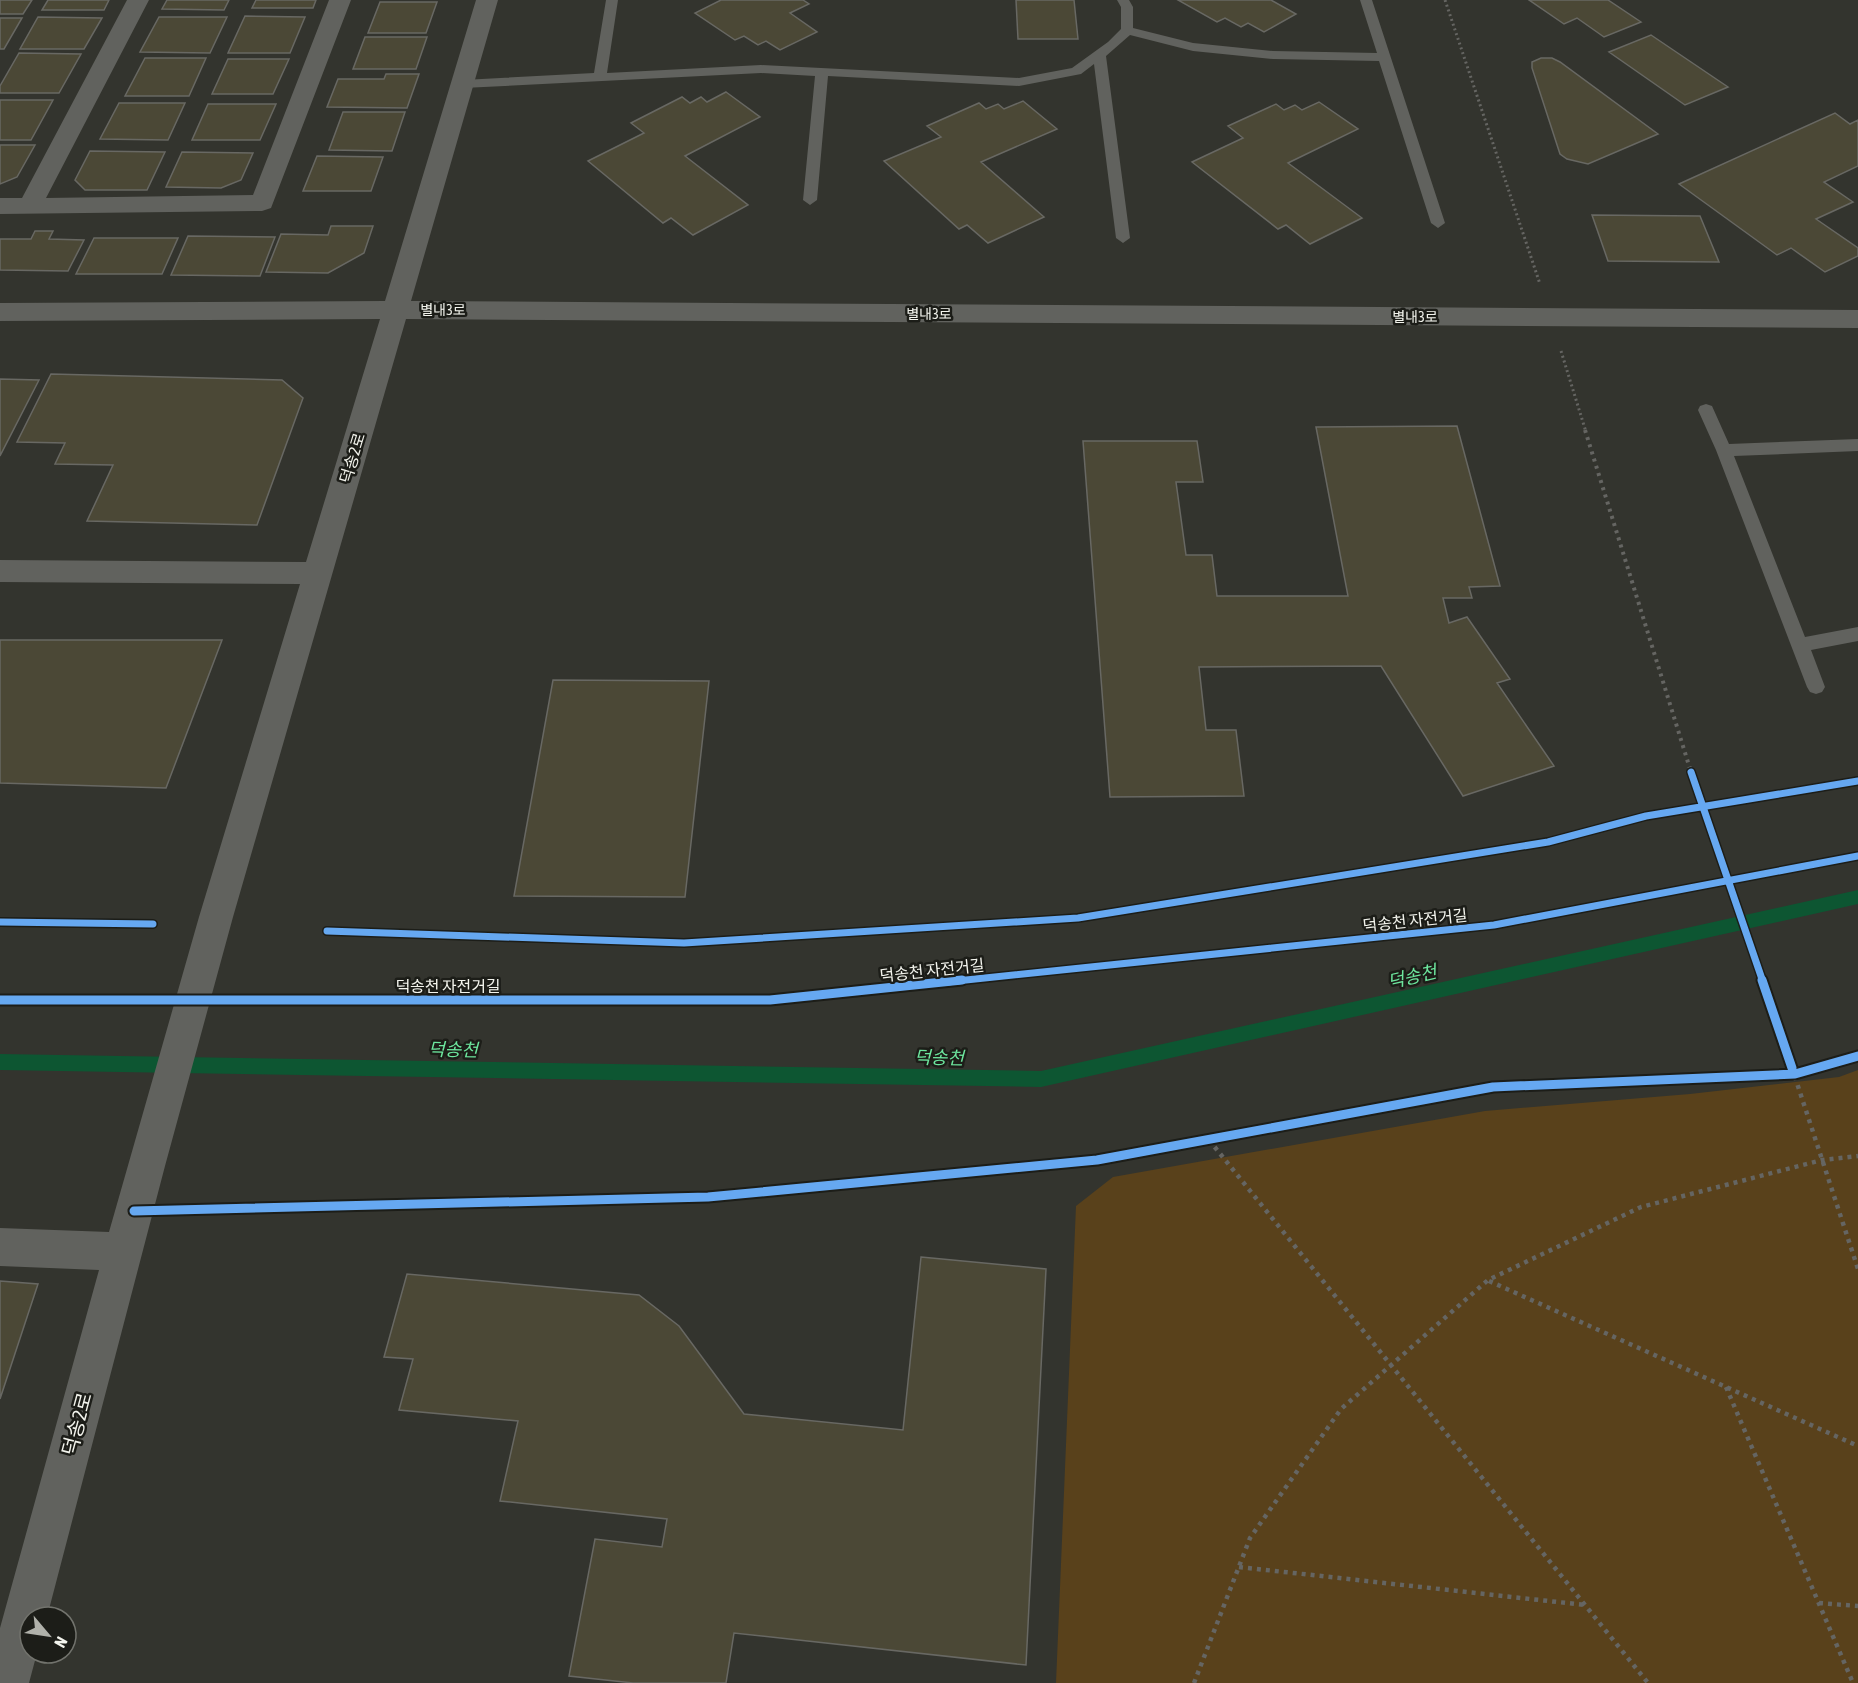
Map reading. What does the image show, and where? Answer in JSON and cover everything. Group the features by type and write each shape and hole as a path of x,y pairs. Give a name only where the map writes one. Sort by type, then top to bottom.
{"street":[{"path":"30,206 138,0"},
{"path":"0,206 262,203 340,0"},
{"name":"덕송2로","path":"7,1683 146,1166 216,917 487,0"},
{"name":"별내3로","path":"0,312 396,310 1858,319"},
{"path":"0,572 318,573"},
{"path":"0,1248 123,1252"}],"lane":[{"path":"600,78 612,0"},
{"path":"463,84 760,69 1019,82 1076,71 1100,56 1126,30 1127,7 1123,0"},
{"path":"1366,0 1438,223"},
{"path":"1126,30 1193,47 1262,54 1385,57"},
{"path":"1100,56 1123,238"},
{"path":"810,200 822,71"},
{"path":"1706,410 1724,450 1816,687"},
{"path":"1724,450 1858,445"},
{"path":"1800,645 1858,634"}],"path":[{"path":"1445,0 1551,317 1695,783"},
{"path":"1788,1058 1858,1269"},
{"path":"1783,1075 1793,1071 1805,1071"},
{"path":"1198,1142 1220,1138"},
{"path":"1209,1140 1393,1364 1648,1683"},
{"path":"1194,1683 1250,1538 1341,1409 1488,1280 1641,1207 1822,1161 1858,1156"},
{"path":"1488,1280 1858,1446"},
{"path":"1725,1386 1853,1683"},
{"path":"1239,1567 1586,1605"},
{"path":"1819,1603 1858,1606"}],"shaded area":[{"path":"1858,1070 1858,1683 1056,1683 1076,1206 1113,1177 1485,1111 1690,1094 1839,1077"}],"building":[{"path":"0,0 32,0 23,14 0,14"},
{"path":"48,0 109,0 104,10 42,10"},
{"path":"167,0 229,0 224,10 162,9"},
{"path":"256,0 316,0 313,8 252,8"},
{"path":"721,0 803,0 809,4 790,13 817,32 780,50 766,41 758,45 744,36 735,40 695,13"},
{"path":"1016,0 1074,0 1078,39 1018,39"},
{"path":"1178,0 1271,0 1296,14 1264,32 1248,23 1241,27 1225,18 1217,22"},
{"path":"1529,0 1608,0 1641,22 1604,37 1577,18 1564,24"},
{"path":"380,2 437,2 426,33 368,33"},
{"path":"245,16 305,17 290,53 228,53"},
{"path":"38,17 102,18 84,49 20,49"},
{"path":"159,17 227,17 210,53 140,52"},
{"path":"0,18 22,18 4,49 0,49"},
{"path":"1651,35 1728,87 1685,105 1609,52"},
{"path":"365,37 427,37 416,69 353,69"},
{"path":"19,53 81,54 59,93 0,93 0,86"},
{"path":"145,58 206,58 189,96 125,96"},
{"path":"1541,58 1552,58 1560,62 1658,134 1588,164 1567,159 1560,154 1532,68 1532,62"},
{"path":"228,59 289,59 273,94 212,94"},
{"path":"386,74 419,74 407,108 327,107 338,79 384,79"},
{"path":"726,92 760,117 685,156 748,205 693,235 671,218 663,223 588,161 644,133 631,123 682,97 690,103 701,97 707,102"},
{"path":"0,100 53,100 31,140 0,140"},
{"path":"1023,101 1057,129 981,162 1044,217 988,243 967,225 959,229 884,161 941,137 927,126 979,103 986,109 998,104 1004,109"},
{"path":"1319,102 1358,129 1288,163 1362,218 1310,244 1286,225 1278,229 1192,162 1243,138 1228,126 1276,104 1284,110 1295,105 1302,110"},
{"path":"119,103 185,103 168,140 100,139"},
{"path":"208,104 276,104 260,140 192,140"},
{"path":"343,112 405,112 392,151 329,150"},
{"path":"1835,113 1850,124 1858,120 1858,166 1824,182 1853,202 1816,219 1858,248 1858,256 1825,272 1791,248 1777,255 1679,184"},
{"path":"0,145 35,145 17,177 0,184"},
{"path":"90,151 165,152 147,190 85,190 75,180"},
{"path":"182,152 253,153 241,180 221,188 166,187"},
{"path":"317,156 383,157 371,191 303,191"},
{"path":"1592,215 1700,216 1719,262 1608,261"},
{"path":"331,226 373,226 364,253 328,273 266,272 281,234 328,235"},
{"path":"35,231 53,231 49,239 84,240 68,271 0,270 0,239 31,239"},
{"path":"188,236 275,237 260,276 171,275"},
{"path":"94,238 178,238 162,274 76,274"},
{"path":"51,374 282,380 303,398 257,525 87,521 113,465 55,464 65,443 17,442"},
{"path":"0,379 39,380 0,456"},
{"path":"1457,426 1500,586 1469,587 1472,598 1443,598 1449,623 1467,617 1510,679 1497,683 1554,766 1463,796 1381,666 1199,667 1206,730 1236,730 1244,796 1110,797 1083,441 1197,441 1203,482 1176,482 1186,555 1212,555 1217,596 1348,596 1316,427"},
{"path":"0,640 222,640 166,788 0,783"},
{"path":"553,680 709,681 685,897 514,896"},
{"path":"921,1257 1046,1269 1026,1665 734,1633 726,1683 633,1683 569,1676 595,1539 662,1547 667,1519 500,1501 518,1421 399,1410 413,1359 384,1357 407,1274 639,1295 679,1326 744,1414 903,1430"},
{"path":"0,1281 38,1284 0,1399"}],"waterway":[{"name":"덕송천","path":"0,1062 1041,1079 1858,897"}],"cycle path":[{"path":"1691,772 1792,1068"},
{"path":"327,931 684,943 1078,918 1548,842 1646,816 1858,781"},
{"name":"덕송천 자전거길","path":"0,1000 770,1000 1494,925 1858,856"},
{"path":"0,922 153,924"},
{"path":"134,1211 708,1197 1097,1160 1493,1087 1795,1074 1858,1056"}]}
